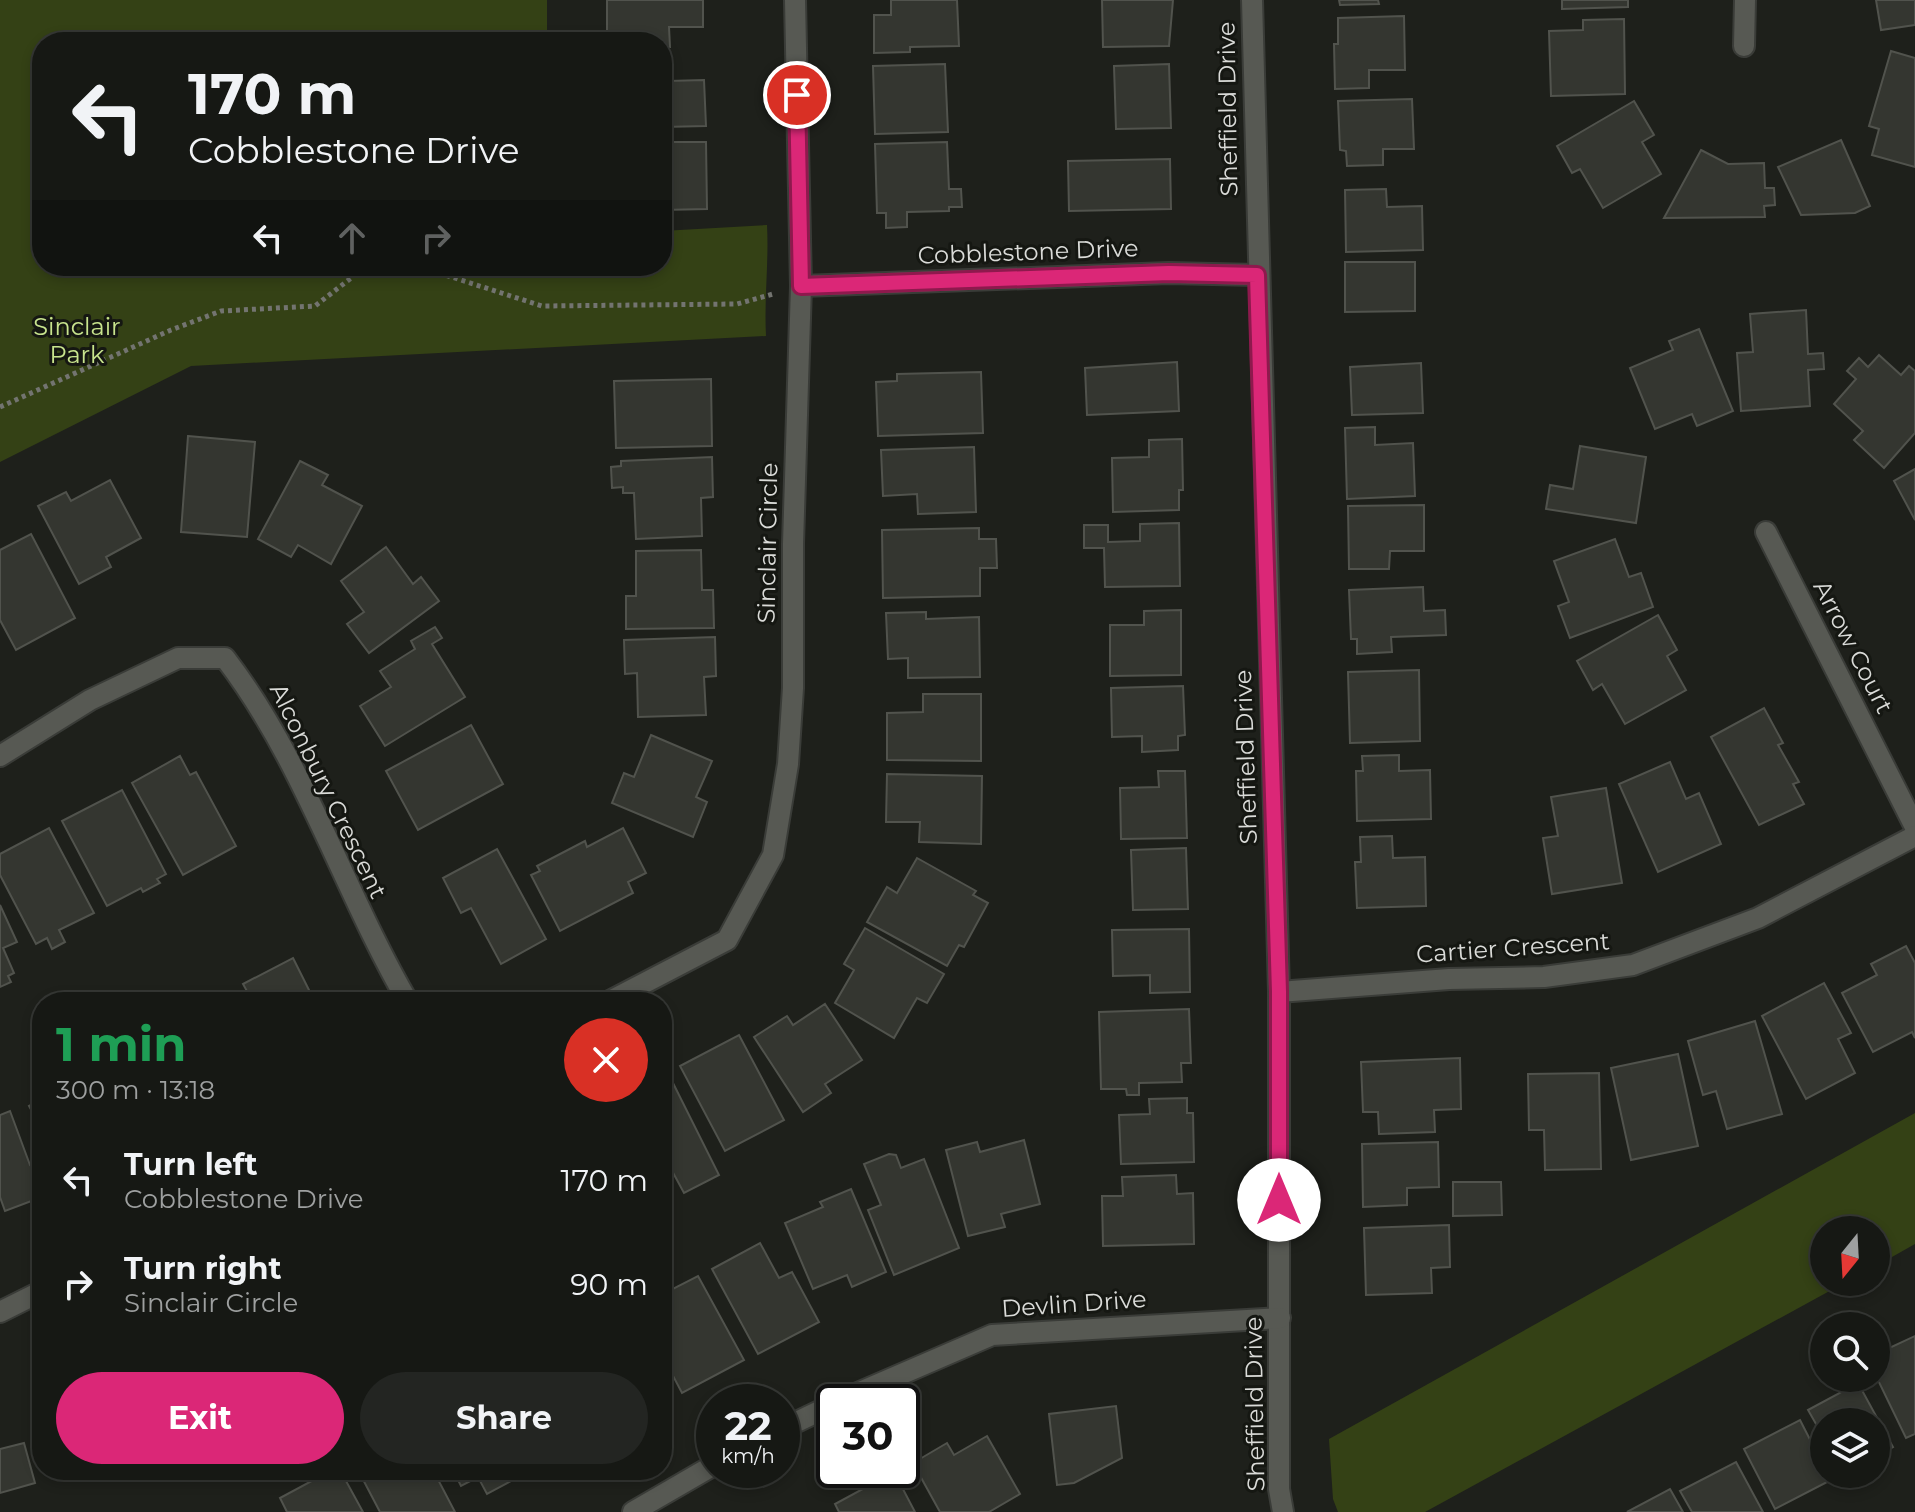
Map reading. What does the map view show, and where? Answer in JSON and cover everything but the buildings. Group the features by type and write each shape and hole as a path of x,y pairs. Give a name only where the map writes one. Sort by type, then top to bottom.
{"street":[{"name":"Sinclair Circle","path":"627,992 727,940 773,855 788,764 793,688 793,544 801,286 795,0"},
{"name":"Sheffield Drive","path":"1252,0 1257,275 1279,992 1279,1489 1283,1512"},
{"path":"1744,46 1745,0"},
{"name":"Cobblestone Drive","path":"801,286 1169,273 1257,275"},
{"name":"Arrow Court","path":"1766,532 1915,827"},
{"name":"Alconbury Crescent","path":"0,756 90,700 178,658 225,658 261,705 377,949 402,992"},
{"name":"Cartier Crescent","path":"1279,992 1449,979 1544,977 1633,965 1758,918 1915,836"},
{"path":"0,1312 32,1296"},
{"name":"Devlin Drive","path":"880,1384 992,1335 1280,1318"},
{"path":"633,1512 696,1475"}],"path":[{"path":"0,407 158,335 221,311 315,306 354,276"},
{"path":"455,276 542,306 737,304 801,286"}],"green space":[{"name":"Sinclair Park","path":"0,0 547,0 547,32 32,32 32,276 672,276 672,230 767,225 766,336 191,366 0,462"},
{"path":"1915,1113 1915,1244 1890,1258 1890,1216 1810,1216 1810,1296 1820,1296 1425,1512 1338,1512 1333,1499 1329,1439"}],"route":[{"path":"797,95 801,286 1169,273 1257,275 1279,992 1279,1200"}]}
